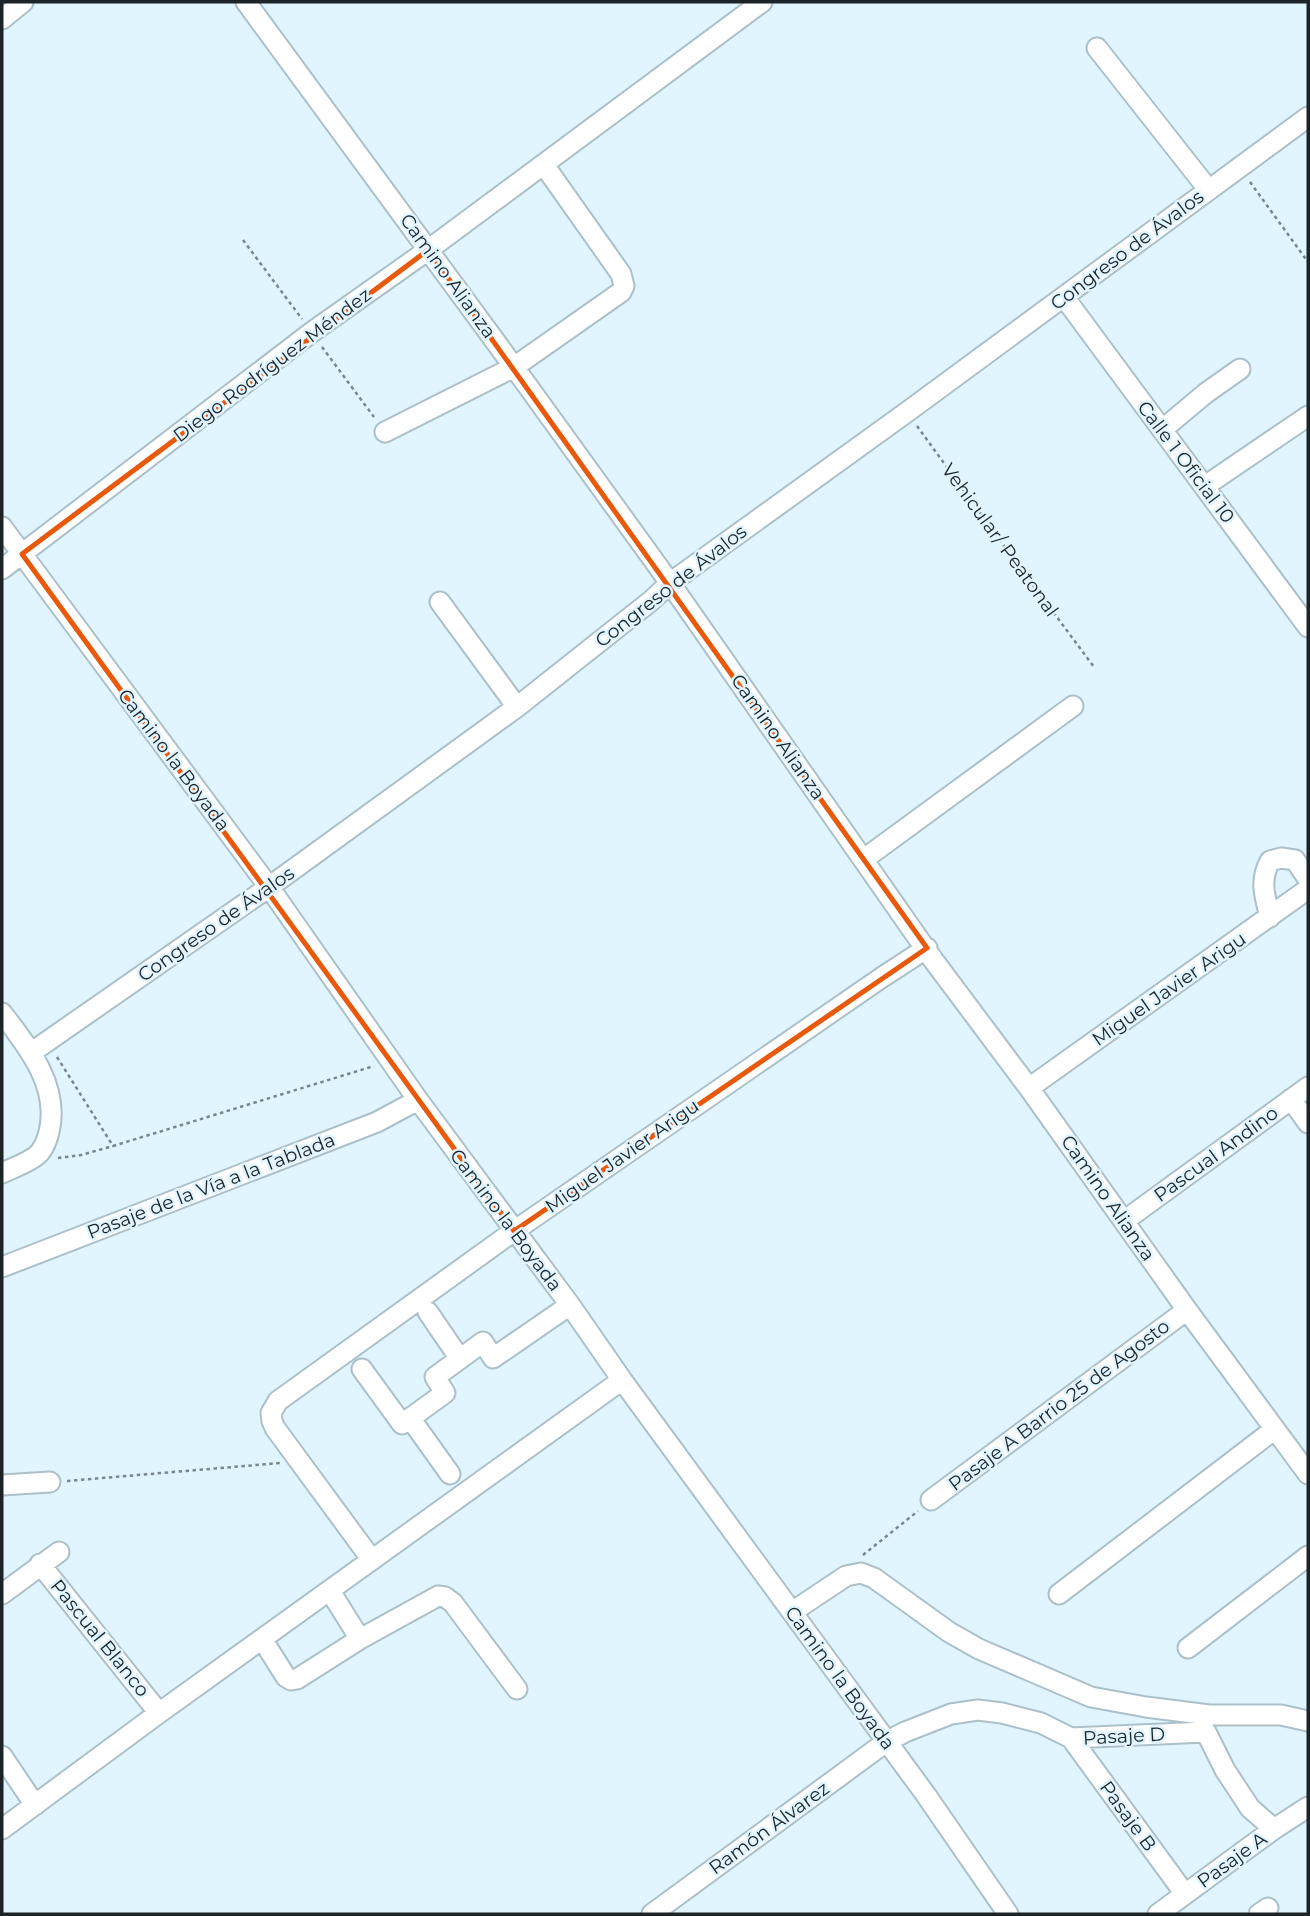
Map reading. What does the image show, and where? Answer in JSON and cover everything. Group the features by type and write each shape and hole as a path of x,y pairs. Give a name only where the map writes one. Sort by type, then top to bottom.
{"street":[{"path":"2,19 23,2"},
{"name":"Camino Alianza","path":"246,2 670,583 927,948 1308,1474"},
{"name":"Diego Rodríguez Méndez","path":"2,569 312,332 428,250 762,2"},
{"path":"1097,48 1208,189"},
{"name":"Congreso de Ávalos","path":"40,1047 269,887 517,707 670,583 1308,117"},
{"path":"385,432 514,367 621,292 624,286 621,274 544,164"},
{"name":"Calle 1 Oficial 10","path":"1064,297 1308,627"},
{"path":"1163,429 1240,369"},
{"path":"1205,486 1308,416"},
{"name":"Camino la Boyada","path":"2,527 269,887 418,1100 926,1795 1008,1914"},
{"path":"440,602 517,707"},
{"path":"864,859 1073,706"},
{"path":"1270,917 1264,890 1264,872 1270,862 1281,858 1295,860 1308,878"},
{"name":"Miguel Javier Arigu","path":"1029,1088 1308,889"},
{"name":"Miguel Javier Arigu","path":"300,1461 272,1421 271,1413 278,1401 514,1231 927,948"},
{"path":"2,1013 40,1047 51,1112 46,1143 37,1156 2,1173"},
{"name":"Pascual Andino","path":"1124,1221 1308,1087"},
{"path":"1291,1099 1308,1123"},
{"name":"Pasaje de la Vía a la Tablada","path":"2,1267 377,1122 418,1100"},
{"path":"362,1369 402,1424 445,1393 435,1377 483,1342 493,1358 570,1306"},
{"name":"Pasaje A Barrio 25 de Agosto","path":"930,1500 1187,1310"},
{"path":"428,1312 460,1359"},
{"path":"2,1829 622,1380"},
{"path":"410,1418 450,1474"},
{"path":"1059,1594 1275,1429"},
{"path":"300,1461 372,1560"},
{"path":"2,1485 50,1482"},
{"path":"2,1594 59,1552"},
{"path":"1188,1648 1308,1556"},
{"name":"Pascual Blanco","path":"40,1564 159,1713"},
{"path":"792,1612 846,1576 861,1573 874,1578 949,1632 979,1649 1091,1697 1146,1707 1207,1724 1281,1715 1308,1721"},
{"path":"330,1591 360,1639"},
{"path":"262,1639 286,1677 291,1680 298,1679 360,1639 438,1596 445,1597 453,1603 517,1689"},
{"name":"Pasaje D","path":"886,1742 950,1714 978,1710 1041,1723 1071,1738 1207,1724"},
{"path":"1207,1724 1225,1770 1250,1808 1274,1829"},
{"name":"Pasaje B","path":"1071,1738 1185,1894"},
{"name":"Ramón Álvarez","path":"652,1914 886,1742"},
{"path":"2,1756 35,1805"},
{"name":"Pasaje A","path":"1158,1914 1308,1807"}],"path":[{"path":"1240,168 1308,262"},
{"path":"243,240 385,432"},
{"name":"Vehicular/ Peatonal","path":"907,412 1094,667"},
{"path":"40,1047 113,1146"},
{"path":"37,1156 46,1160 81,1155 390,1061"},
{"path":"50,1482 300,1461"},
{"path":"846,1576 850,1565 930,1500"}],"highlighted area":[{"path":"428,250 927,948 514,1231 22,554"}]}
